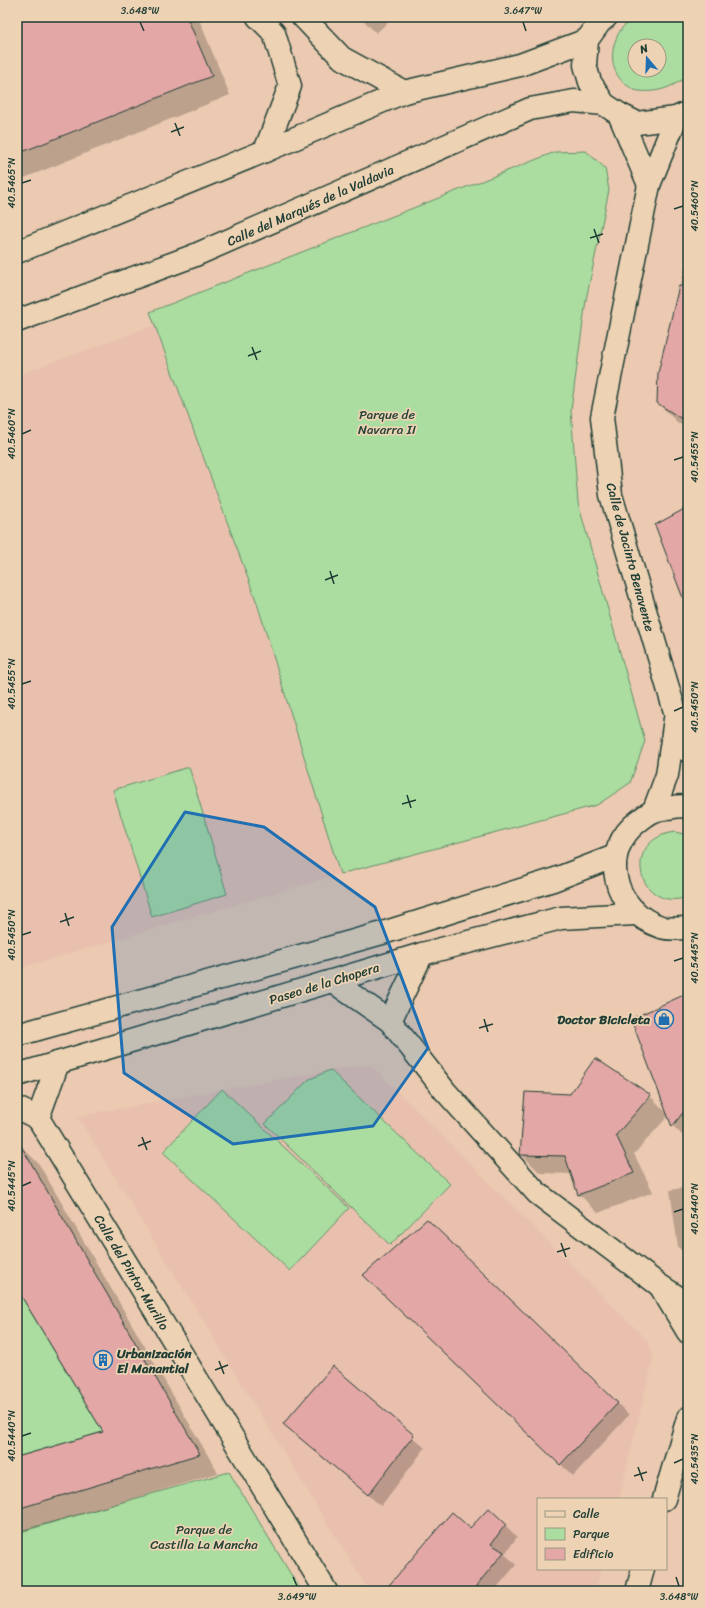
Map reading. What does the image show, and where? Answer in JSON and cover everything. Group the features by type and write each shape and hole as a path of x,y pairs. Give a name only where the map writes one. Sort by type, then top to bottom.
{"street":[{"path":"258,17 274,33 290,86 265,152"},
{"path":"303,17 342,58 404,92"},
{"path":"606,17 600,22 587,40 585,65 590,82 611,109 649,185"},
{"path":"17,252 265,152 404,92 520,65 587,40"},
{"name":"Calle del Marqués de la Valdavia","path":"17,321 193,256 530,108 574,101 611,109"},
{"path":"611,109 637,123 682,115"},
{"name":"Calle de Jacinto Benavente","path":"682,115 649,185 602,417 611,495 676,716 688,751"},
{"path":"654,810 667,775 676,716"},
{"path":"688,807 683,806 654,810 629,828 615,856 615,877 617,884 622,897 635,914 662,928 688,928"},
{"path":"17,1035 386,932 553,880 615,856"},
{"name":"Paseo de la Chopera","path":"17,1075 422,954 561,918 635,914"},
{"path":"390,1021 422,954"},
{"path":"332,981 390,1021 445,1091 537,1194 688,1304"},
{"path":"17,1108 38,1118 58,1063"},
{"name":"Calle del Pintor Murillo","path":"38,1118 326,1591"},
{"path":"660,1285 688,1332"},
{"path":"664,1498 688,1418"},
{"path":"637,1591 643,1570"}],"highlighted area":[{"path":"185,812 264,827 375,907 428,1048 373,1126 233,1144 124,1073 112,927"}],"shaded area":[{"path":"155,325 257,603 340,874 17,969 17,375"},
{"path":"371,1065 647,1340 654,1356 619,1498 537,1498 537,1570 601,1570 596,1591 369,1591 77,1116 356,1066"}],"green space":[{"path":"641,17 688,17 688,76 671,86 653,91 636,90 621,81 614,67 613,51 618,35 622,28 628,23"},
{"name":"Parque de Navarra II","path":"586,151 605,168 609,190 586,300 571,410 578,503 645,741 630,783 597,805 340,874 257,603 150,312 555,152"},
{"path":"189,767 227,894 152,917 113,790"},
{"path":"675,832 688,835 688,897 671,899 657,895 647,886 642,874 641,860 646,848 657,838"},
{"path":"330,1070 450,1184 390,1245 265,1124 308,1080"},
{"path":"222,1089 349,1208 290,1271 163,1152"},
{"path":"17,1289 103,1432 17,1457"},
{"name":"Parque de Castilla La Mancha","path":"229,1472 301,1591 17,1591 17,1532"}],"building":[{"path":"26,17 187,17 212,76 17,154 17,21"},
{"path":"679,286 688,287 688,423 657,403 658,373"},
{"path":"688,507 688,606 686,606 655,525"},
{"path":"688,993 688,1106 672,1127 631,1019"},
{"path":"595,1058 651,1095 616,1135 634,1173 578,1195 565,1156 520,1155 525,1092 570,1094"},
{"name":"Urbanización El Manantial","path":"17,1139 200,1454 17,1509 17,1457 103,1432 17,1289"},
{"path":"427,1219 618,1403 560,1465 363,1275"},
{"path":"333,1366 414,1435 368,1495 283,1424"},
{"path":"489,1508 506,1524 491,1544 504,1552 472,1591 384,1591 452,1512 470,1528"}],"place":[{"name":"Doctor Bicicleta","path":"664,1019"},
{"name":"Urbanización El Manantial","path":"103,1360"}]}
